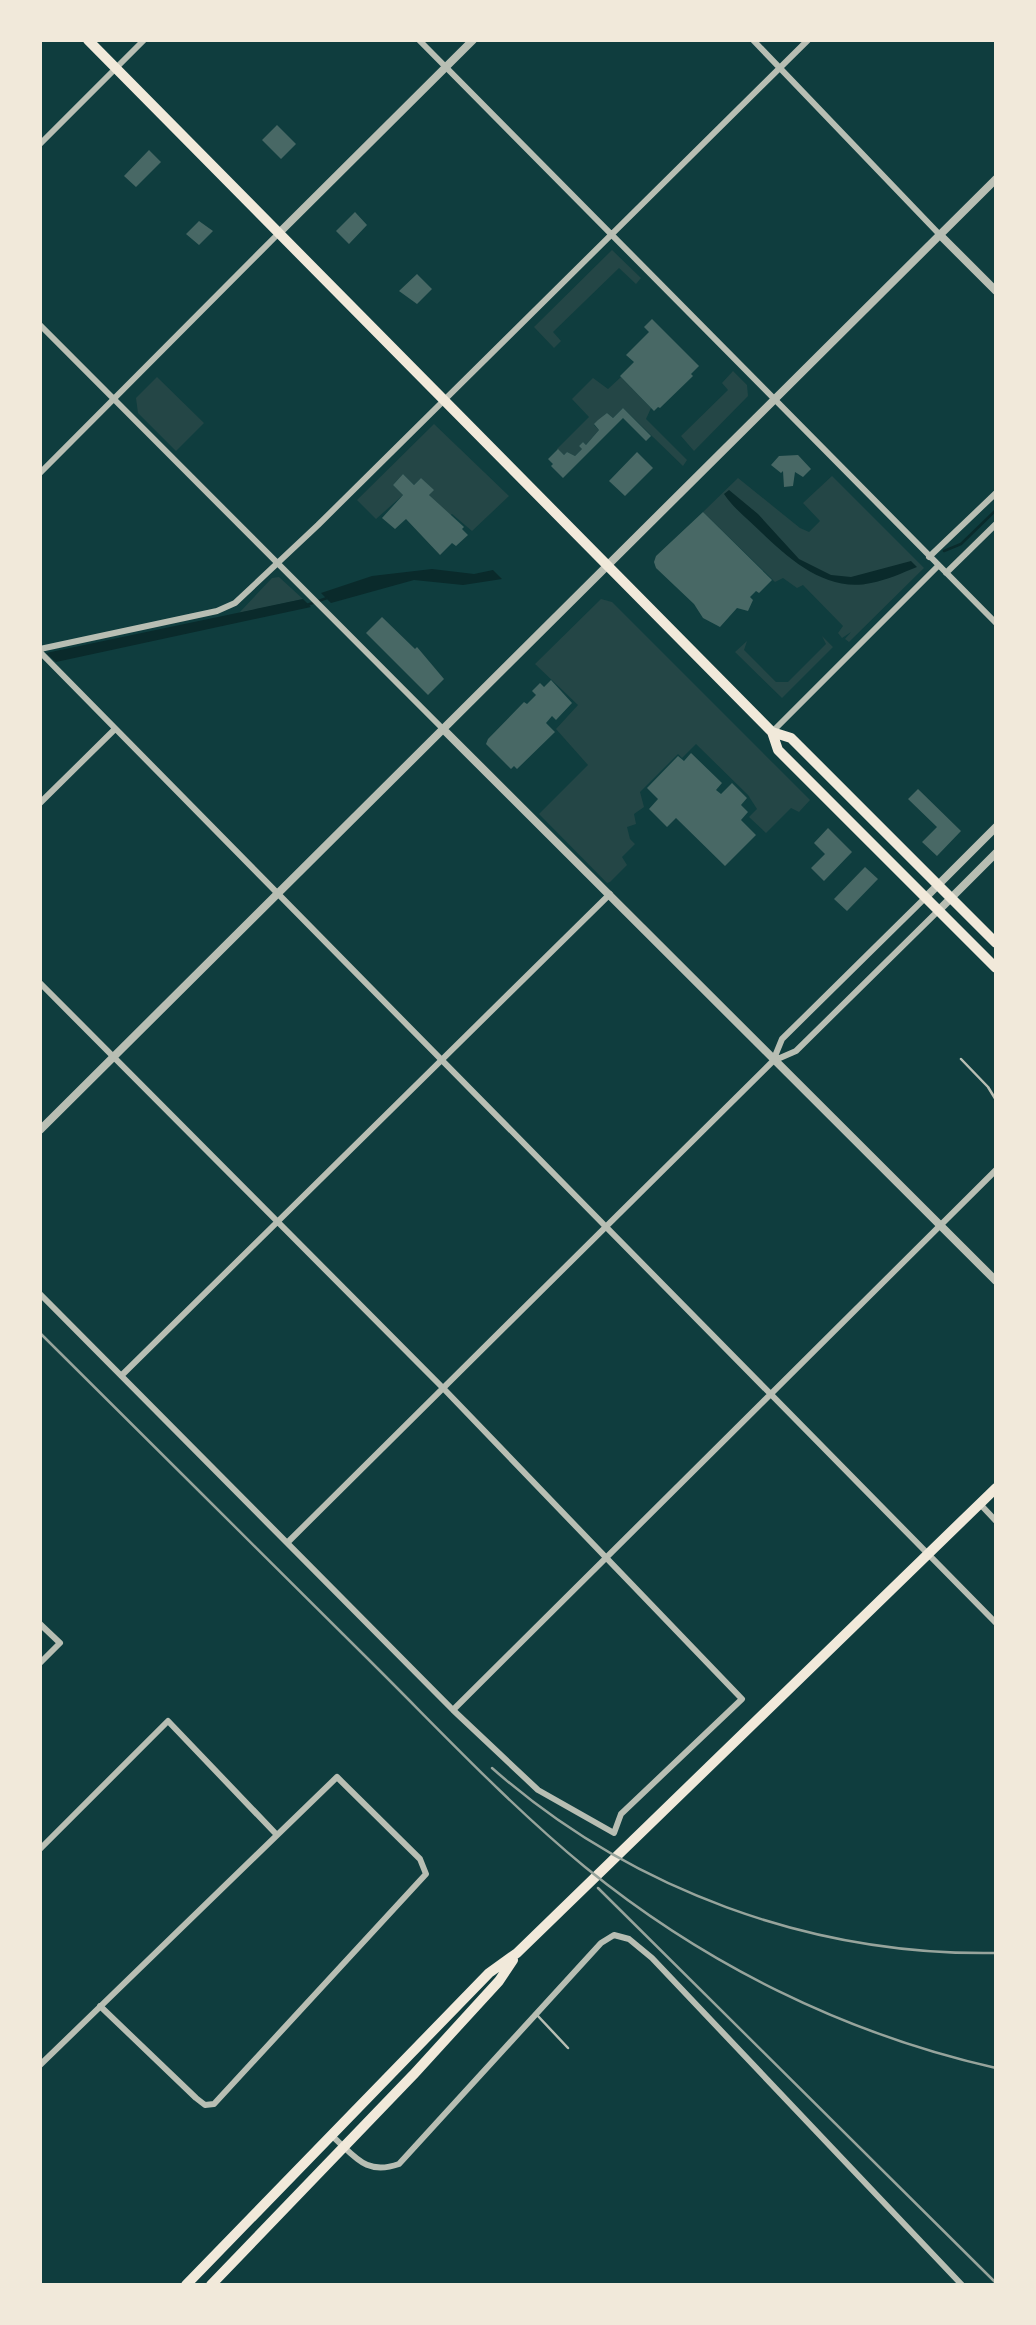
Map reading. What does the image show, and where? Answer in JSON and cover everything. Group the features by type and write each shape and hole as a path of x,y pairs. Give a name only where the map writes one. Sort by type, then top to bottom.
{"main road":[{"path":"88,40 608,564 772,732 778,750 996,968"},
{"path":"772,732 791,738 996,943"},
{"path":"186,2285 489,1973 517,1953 646,1825 930,1555 996,1488"},
{"path":"211,2285 491,1990 517,1953"}],"street":[{"path":"40,144 144,40"},
{"path":"419,40 996,623"},
{"path":"40,472 473,40"},
{"path":"753,40 996,291"},
{"path":"808,40 280,563 235,603 217,611 40,650 996,1623"},
{"path":"40,1130 996,179"},
{"path":"40,325 610,894 773,1061 996,1281"},
{"path":"929,557 996,493"},
{"path":"946,573 996,524"},
{"path":"772,732 938,566"},
{"path":"40,803 115,729"},
{"path":"773,1061 782,1040 996,827"},
{"path":"288,1542 773,1061 796,1051 996,853"},
{"path":"122,1374 610,894"},
{"path":"40,983 443,1388 742,1699 621,1814 614,1833 538,1790 453,1710 40,1294"},
{"path":"453,1710 996,1170"},
{"path":"980,1504 996,1521"},
{"path":"40,1624 60,1643 40,1662"},
{"path":"40,1849 168,1721 277,1835"},
{"path":"40,2065 337,1777 420,1858 426,1874 219,2100 205,2105 100,2007"},
{"path":"331,2135 369,2168 385,2169 409,2157 601,1943 614,1935 629,1939 652,1958 962,2285"}],"lane":[{"path":"961,1059 988,1087 996,1100"},
{"path":"537,2015 568,2048"}],"shaded area":[{"path":"612,250 641,278 636,284 619,268 553,332 561,341 554,348 534,327"},
{"path":"733,371 747,385 748,396 694,451 681,436 728,390 722,383"},
{"path":"157,377 204,423 176,451 138,413 136,398"},
{"path":"621,377 651,408 646,419 687,460 683,466 623,408 613,418 607,413 594,425 599,430 586,445 583,442 579,446 582,449 575,456 567,452 564,455 557,449 589,417 572,399 593,378 608,389"},
{"path":"434,424 509,496 472,531 452,514 449,516 429,495 433,490 421,478 414,485 403,474 393,485 403,495 376,519 357,500"},
{"path":"832,476 924,568 849,642 845,639 851,632 842,638 838,633 843,626 803,585 797,588 783,578 775,582 703,512 738,478 800,528 809,532 820,521 803,503"},
{"path":"729,490 758,514 799,559 831,575 851,577 911,561 917,567 871,583 855,585 825,579 797,563 737,510 724,494"},
{"path":"432,569 474,574 493,570 502,579 463,585 414,580 331,603 321,593 372,576"},
{"path":"279,577 303,599 239,613 272,578"},
{"path":"303,599 311,607 56,662 46,653"},
{"path":"601,599 612,602 810,800 799,812 791,808 766,833 749,817 757,809 748,795 696,744 682,758 678,754 640,792 644,807 634,814 636,824 627,827 630,839 635,844 622,857 627,865 607,883 539,814 588,765 556,729 578,705 535,664"},
{"path":"822,636 833,647 782,698 735,652 747,641 744,650 776,682 788,682 826,644"}],"building":[{"path":"277,125 296,144 281,159 262,140"},
{"path":"149,150 161,162 136,187 124,176"},
{"path":"355,212 367,225 349,244 336,231"},
{"path":"199,221 213,231 199,245 186,234"},
{"path":"417,274 432,289 417,304 399,291"},
{"path":"652,319 699,366 691,374 693,376 654,411 620,376 634,362 626,355 649,332 644,327"},
{"path":"623,408 651,436 646,441 623,418 563,478 551,466 553,464 548,459 558,449 564,455 567,452 575,456 582,449 579,446 583,442 586,445 599,430 594,424 598,420 607,413 613,418"},
{"path":"637,452 653,468 625,496 609,481"},
{"path":"798,455 811,469 803,477 795,472 793,486 784,487 783,471 781,473 771,465 779,456"},
{"path":"403,474 414,485 421,478 434,490 429,495 464,527 462,529 468,535 456,546 452,543 440,555 406,519 395,529 382,518 403,495 393,485"},
{"path":"703,512 772,580 759,593 756,591 750,597 753,600 748,611 737,608 720,627 703,618 694,604 656,568 654,562 656,556"},
{"path":"382,617 415,649 417,647 444,679 428,695 366,633"},
{"path":"551,680 572,703 556,720 552,716 546,723 555,732 517,769 514,766 511,769 486,744 488,739 524,702 527,704 536,695 532,691 540,683 544,687"},
{"path":"691,753 722,783 716,790 721,794 732,783 747,798 741,805 748,812 741,820 756,835 725,866 676,818 667,827 649,809 658,799 647,788 678,756 684,761"},
{"path":"918,789 961,831 937,856 922,842 937,827 908,799"},
{"path":"828,828 852,852 824,881 811,868 825,854 814,843"},
{"path":"865,867 878,879 847,911 834,899"}],"waterway":[{"path":"944,551 961,544 996,510"},
{"path":"307,605 327,598"}],"railway":[{"path":"40,1333 499,1790 585,1867 678,1935 778,1991 885,2036 996,2068"},
{"path":"492,1768 546,1811 603,1849 664,1881 727,1907 792,1928 859,1943 927,1951 996,1953"},
{"path":"598,1888 996,2283"}]}
